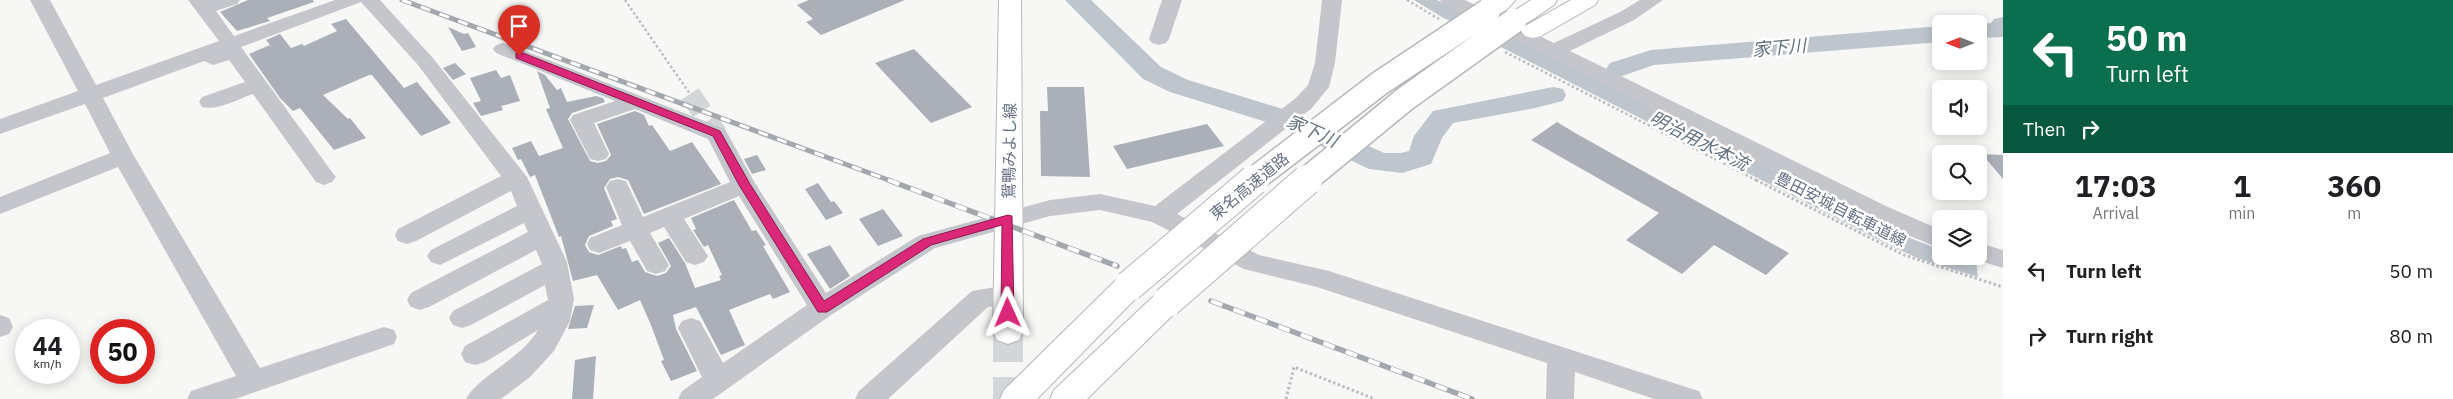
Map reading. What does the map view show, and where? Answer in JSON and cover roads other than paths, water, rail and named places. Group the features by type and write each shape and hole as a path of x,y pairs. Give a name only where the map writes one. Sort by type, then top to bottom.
{"main road":[{"name":"鴛鴨みよし線","path":"1008,332 1010,0"},
{"name":"東名高速道路","path":"1016,399 1129,286 1251,182 1372,88 1510,16 1546,0"},
{"path":"1510,16 1587,0"},
{"name":"東名高速道路","path":"1066,399 1097,367 1167,302 1282,200 1510,16"},
{"path":"1078,399 1097,367"}],"street":[{"path":"40,0 124,156 253,381"},
{"path":"230,0 202,5 324,177"},
{"path":"0,127 355,0 425,61 515,179 532,209 555,268 561,299 557,321 544,344 520,369 480,399"},
{"path":"1159,39 1172,0"},
{"path":"1159,215 1304,103 1318,87 1325,63 1332,0"},
{"path":"1450,0 1879,213 1932,236"},
{"path":"1554,51 1627,16 1653,0"},
{"path":"0,120 92,95 229,44 305,8"},
{"path":"229,44 308,24 320,23 358,10 413,64 425,61"},
{"path":"503,49 717,134 744,185 822,308"},
{"path":"210,102 257,85"},
{"path":"598,154 581,120 635,102"},
{"path":"0,206 124,156"},
{"path":"407,235 515,179"},
{"path":"599,244 744,185"},
{"path":"618,187 636,229 656,265"},
{"path":"692,399 822,308 927,242 1050,208 1100,202 1159,215 1253,263 1320,278 1561,359 1689,399"},
{"path":"440,256 532,209"},
{"path":"670,216 695,256"},
{"path":"420,300 543,235"},
{"path":"1987,254 2003,259"},
{"path":"462,318 555,268"},
{"path":"869,399 981,298 1007,295"},
{"path":"476,354 560,305"},
{"path":"691,328 718,380"},
{"path":"201,399 384,337"},
{"path":"1560,399 1561,359"}],"water":[{"name":"明治用水本流","path":"1414,0 1437,0 1902,235 1932,247 1932,263 1893,247 1440,16"},
{"name":"明治用水本流","path":"1939,265 1977,265 1978,277"}],"waterway":[{"name":"家下川","path":"1077,0 1152,73 1179,86 1289,120 1379,162 1402,163 1421,157 1428,136 1443,117 1553,95"},
{"name":"家下川","path":"1988,31 1999,30 2003,24"},
{"name":"家下川","path":"1619,69 1651,58 1932,35"}],"tunnel":[{"path":"690,94 717,134"},
{"path":"1008,332 1008,399"}],"railway":[{"path":"402,0 891,181"},
{"path":"888,180 1117,266"},
{"path":"1211,301 1472,399"}]}
